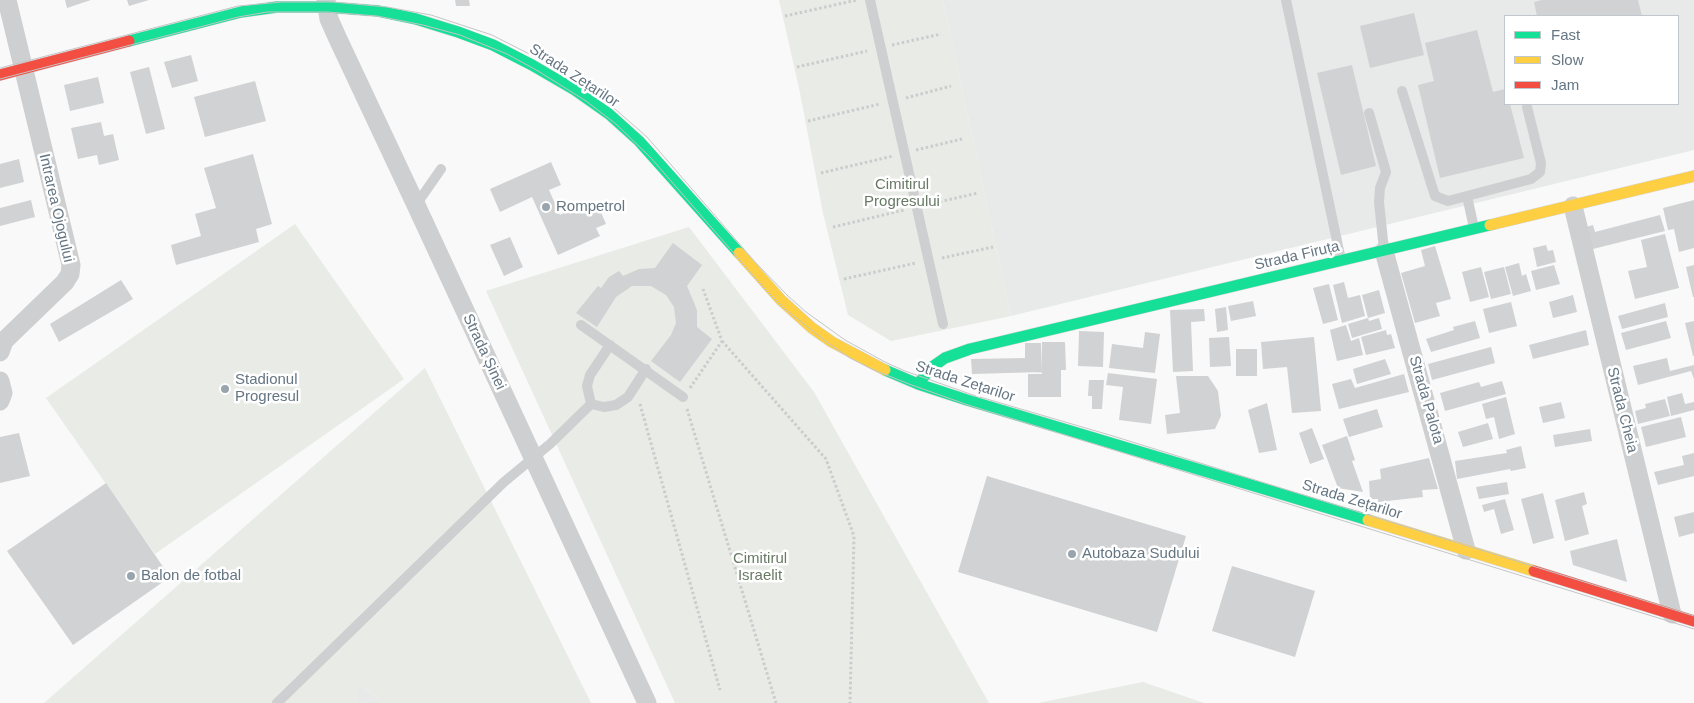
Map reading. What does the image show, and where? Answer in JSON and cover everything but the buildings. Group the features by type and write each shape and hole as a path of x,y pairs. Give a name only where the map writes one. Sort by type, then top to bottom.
{"main road":[{"name":"Strada Zețarilor","path":"0,75 241,12 277,7 327,3 416,18 501,49 575,90 609,114 639,141 767,286 795,314 851,354 893,374 918,384 1694,621"},
{"name":"Strada Firuța","path":"918,384 932,367 945,358 970,348 1694,176"}],"street":[{"name":"Intrarea Ojogului","path":"0,352 4,341 65,282 70,274 71,265 7,0"},
{"name":"Strada Șinei","path":"327,3 337,37 647,703"},
{"name":"Strada Cheia","path":"1573,206 1672,614"},
{"name":"Strada Palota","path":"1384,251 1466,550"},
{"path":"0,380 3,393 1,401"}],"lane":[{"path":"870,0 943,324"},
{"path":"1286,0 1342,261"},
{"path":"1402,91 1435,196 1448,201 1531,179 1540,172 1541,163 1528,108"},
{"path":"1369,113 1386,172 1380,188 1379,202 1384,251"},
{"path":"416,205 441,169"},
{"path":"1467,196 1474,229"},
{"path":"582,325 684,397"},
{"path":"591,404 587,386 590,375 610,344"},
{"path":"591,404 604,407 616,405 628,397 646,369"},
{"path":"277,703 504,482 534,458 591,404"}],"path":[{"path":"785,16 857,0"},
{"path":"703,289 722,341 826,459 854,536 850,703"},
{"path":"722,341 684,397 776,703"},
{"path":"635,387 720,690"}],"shaded area":[{"path":"943,0 1694,0 1694,150 1011,316"},
{"path":"358,683 384,703 355,703"}],"green space":[{"name":"Cimitirul Progresului","path":"779,0 943,0 1011,316 891,341 848,315 823,213 799,88"},
{"name":"Stadionul Progresul","path":"295,224 404,379 155,554 46,398"},
{"name":"Cimitirul Israelit","path":"689,227 814,392 989,703 675,703 486,291"},
{"path":"425,368 591,703 384,703 358,683 355,703 44,703"},
{"path":"1143,682 1204,703 1038,703"}],"tram line":[{"path":"0,68 238,6 282,2 332,2 387,7 431,15 492,35 543,61 607,102 647,137 756,263 788,296 806,312 845,340 885,362 973,395 1113,436 1694,616"},
{"path":"0,79 238,17 267,12 328,12 377,16 460,35 507,54 538,71 586,101 616,124 651,158 765,289 785,309 828,343 850,358 874,370 968,405 1694,629"}],"traffic: fast":[{"path":"129,41 241,12 277,7 327,7 378,11 416,19 458,32 493,45 532,65 575,90 609,114 639,141 739,253"},
{"path":"918,384 932,367 945,358 970,349 1490,225"},
{"path":"885,370 918,384 967,400 1368,520"}],"traffic: slow":[{"path":"1490,225 1694,176"},
{"path":"739,253 781,300 812,328 832,342 885,370"},
{"path":"1368,520 1534,571"}],"traffic: jam":[{"path":"0,75 129,41"},
{"path":"1534,571 1694,621"}],"place":[{"name":"Rompetrol","path":"546,207"},
{"name":"Stadionul Progresul","path":"225,389"},
{"name":"Autobaza Sudului","path":"1072,554"},
{"name":"Balon de fotbal","path":"131,576"}]}
